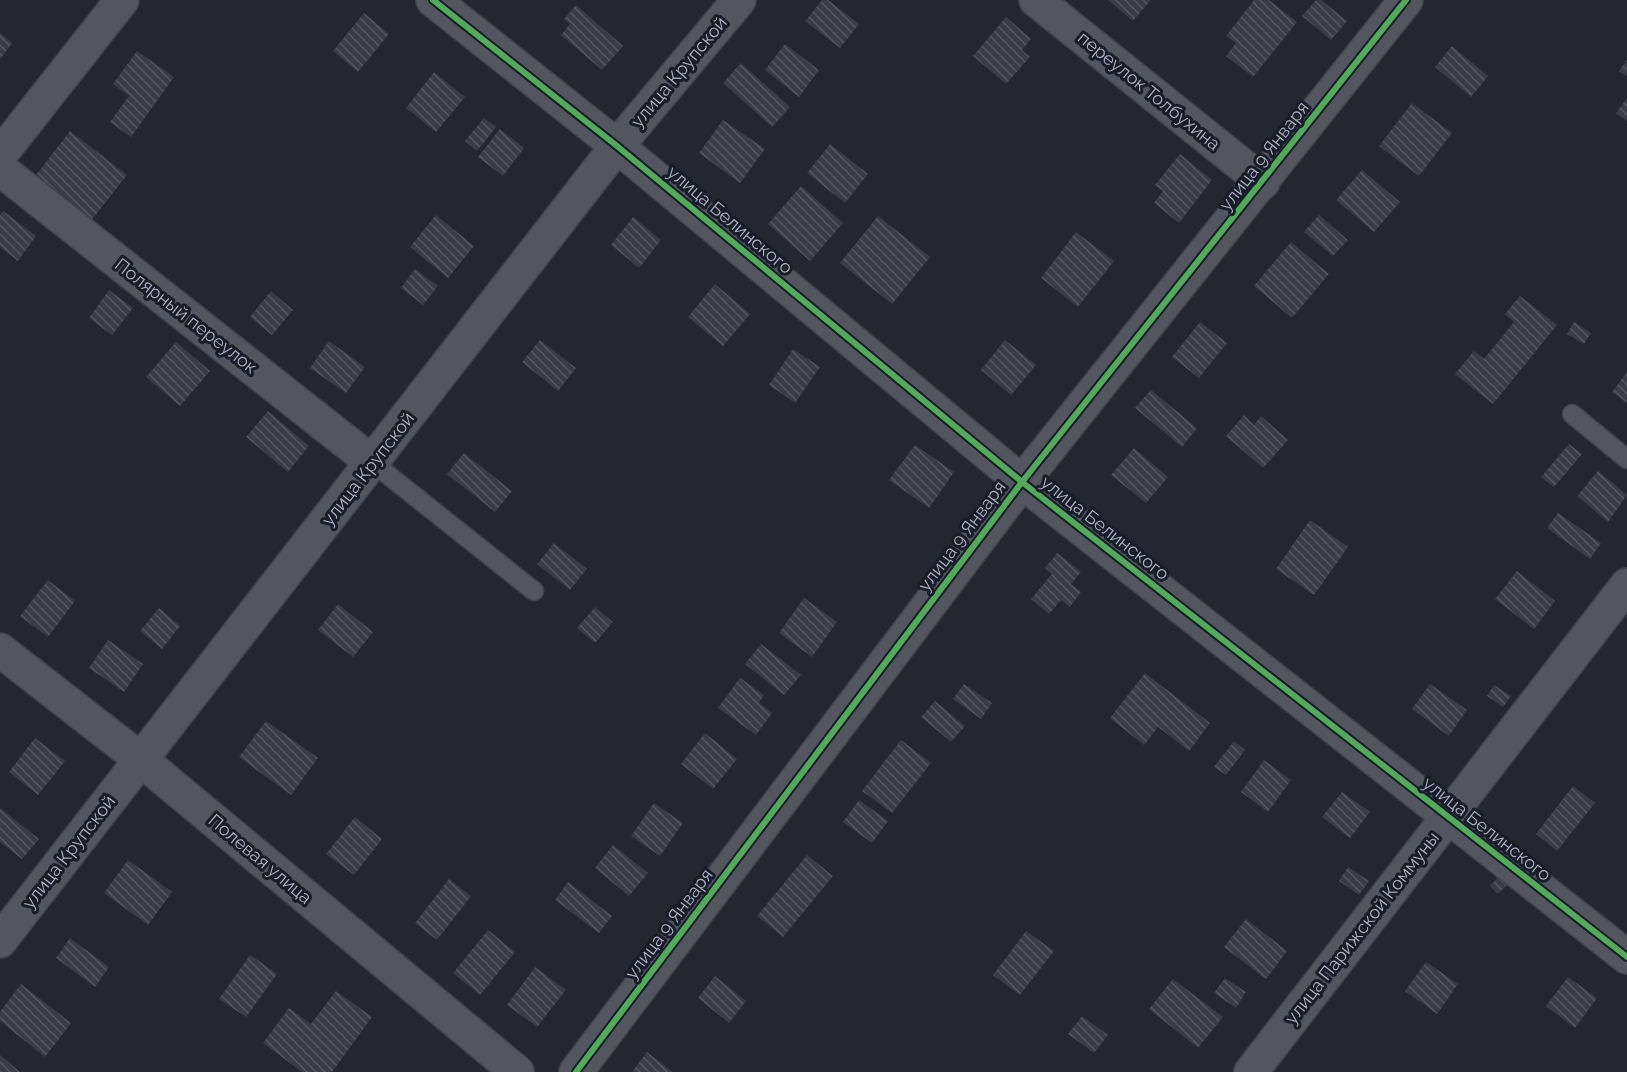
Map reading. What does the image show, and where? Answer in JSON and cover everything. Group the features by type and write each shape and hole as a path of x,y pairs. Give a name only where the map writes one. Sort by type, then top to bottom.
{"street":[{"path":"0,155 122,0"},
{"name":"улица Белинского","path":"433,0 617,146 1022,482 1627,957"},
{"name":"улица Крупской","path":"0,940 373,463 617,146 739,0"},
{"name":"переулок Толбухина","path":"1036,0 1263,182"},
{"name":"улица 9 Января","path":"576,1072 1022,482 1406,0"},
{"name":"Полярный переулок","path":"0,169 373,463"},
{"name":"улица Парижской Коммуны","path":"1251,1072 1627,585"},
{"name":"Полевая улица","path":"0,650 140,759 517,1072"}],"lane":[{"path":"1572,414 1627,459"},
{"path":"373,463 534,591"}],"building":[{"path":"822,0 828,0 859,24 840,48 805,21"},
{"path":"1108,0 1151,0 1133,21"},
{"path":"1254,0 1269,0 1297,22 1253,77 1226,56 1236,43 1226,36"},
{"path":"1316,0 1321,0 1347,21 1331,40 1302,16"},
{"path":"576,5 623,46 602,70 561,35 570,24 564,19"},
{"path":"364,13 389,34 358,72 333,51"},
{"path":"1006,17 1031,39 1022,50 1030,57 1006,84 973,56"},
{"path":"0,33 12,43 0,59"},
{"path":"785,44 819,70 799,97 765,70"},
{"path":"1452,46 1488,76 1471,97 1435,67"},
{"path":"137,51 174,77 131,137 110,122 129,96 113,84"},
{"path":"1627,60 1627,76 1619,71"},
{"path":"741,63 790,107 772,127 723,83"},
{"path":"434,72 465,97 436,132 406,108"},
{"path":"1627,98 1627,121 1616,113"},
{"path":"1412,103 1452,133 1419,176 1379,146"},
{"path":"484,118 496,127 477,151 465,141"},
{"path":"723,120 765,149 740,183 699,153"},
{"path":"500,129 524,148 503,176 478,157"},
{"path":"70,131 127,175 90,222 33,179"},
{"path":"830,144 868,174 845,203 807,173"},
{"path":"1180,154 1212,180 1179,223 1154,203 1163,191 1155,185"},
{"path":"1362,170 1400,202 1374,232 1336,200"},
{"path":"801,186 843,223 810,261 768,224"},
{"path":"3,211 36,236 18,261 0,247 0,215"},
{"path":"436,215 474,246 448,278 410,247"},
{"path":"1319,215 1348,240 1333,256 1304,232"},
{"path":"878,216 930,257 892,304 840,263"},
{"path":"633,217 661,240 639,268 611,245"},
{"path":"1076,232 1114,261 1078,307 1041,278"},
{"path":"1291,242 1329,274 1292,318 1254,286"},
{"path":"415,269 438,286 423,305 401,288"},
{"path":"715,284 750,314 723,346 688,317"},
{"path":"109,290 133,308 112,335 89,318"},
{"path":"271,291 293,310 272,335 250,317"},
{"path":"1520,296 1557,325 1493,404 1455,374 1474,351 1484,359 1514,322 1505,314"},
{"path":"1200,322 1227,343 1199,378 1172,357"},
{"path":"1574,322 1591,333 1584,344 1567,334"},
{"path":"540,340 576,368 558,391 522,362"},
{"path":"1005,340 1036,365 1011,395 981,370"},
{"path":"329,341 365,367 346,393 310,368"},
{"path":"176,342 210,371 180,406 146,377"},
{"path":"793,349 820,367 795,403 769,385"},
{"path":"1627,372 1627,403 1612,392"},
{"path":"1151,390 1197,428 1182,447 1135,408"},
{"path":"268,411 309,446 288,472 246,437"},
{"path":"1244,415 1254,425 1261,416 1288,440 1263,468 1226,436"},
{"path":"1569,444 1582,454 1554,487 1541,477"},
{"path":"915,445 954,472 929,508 889,480"},
{"path":"1134,448 1168,477 1146,503 1111,475"},
{"path":"464,453 512,491 495,512 447,474"},
{"path":"1598,471 1627,495 1608,522 1577,496"},
{"path":"1558,513 1601,543 1590,559 1547,528"},
{"path":"1310,520 1348,547 1314,595 1276,569"},
{"path":"554,543 587,569 570,590 537,564"},
{"path":"1057,553 1081,572 1071,584 1081,592 1070,607 1061,600 1049,614 1031,599 1052,574 1045,568"},
{"path":"1517,571 1555,601 1534,629 1495,599"},
{"path":"48,580 75,601 48,637 20,616"},
{"path":"804,598 837,622 812,657 779,633"},
{"path":"338,604 373,632 353,657 318,630"},
{"path":"595,607 613,622 595,643 577,628"},
{"path":"159,608 180,626 162,649 140,631"},
{"path":"108,640 143,664 124,692 89,668"},
{"path":"761,644 801,675 784,695 745,664"},
{"path":"1145,673 1210,723 1189,751 1158,727 1144,745 1110,718"},
{"path":"740,678 764,695 759,703 772,713 756,735 718,708"},
{"path":"964,684 992,703 981,719 953,699"},
{"path":"1430,684 1467,710 1449,736 1412,709"},
{"path":"1494,685 1511,696 1503,707 1487,696"},
{"path":"935,701 965,726 951,742 921,717"},
{"path":"266,721 318,758 291,795 239,757"},
{"path":"705,733 737,759 713,789 681,764"},
{"path":"35,738 65,761 38,795 9,772"},
{"path":"901,740 931,763 892,813 862,791"},
{"path":"1234,741 1245,750 1226,775 1214,767"},
{"path":"1264,760 1291,780 1268,812 1241,792"},
{"path":"1573,786 1595,803 1557,851 1536,834"},
{"path":"1342,792 1370,812 1350,838 1322,817"},
{"path":"859,800 888,821 872,843 843,822"},
{"path":"654,803 683,823 660,856 631,836"},
{"path":"0,808 39,839 22,859 0,842"},
{"path":"355,817 382,839 354,875 326,854"},
{"path":"613,845 648,873 629,896 595,868"},
{"path":"807,855 833,876 783,937 757,916"},
{"path":"128,860 172,892 148,925 104,893"},
{"path":"1348,867 1369,881 1359,895 1339,881"},
{"path":"1499,876 1508,884 1498,894 1490,886"},
{"path":"449,879 471,896 437,940 415,923"},
{"path":"568,882 612,916 599,933 555,900"},
{"path":"1246,919 1287,951 1266,979 1224,947"},
{"path":"488,930 515,952 480,995 453,973"},
{"path":"1026,931 1054,951 1020,995 993,975"},
{"path":"70,938 109,967 95,987 56,958"},
{"path":"250,955 277,974 246,1017 219,999"},
{"path":"1426,962 1458,984 1437,1014 1405,991"},
{"path":"535,967 566,990 537,1027 507,1005"},
{"path":"715,976 746,1001 729,1023 698,998"},
{"path":"1568,977 1597,998 1575,1028 1546,1006"},
{"path":"1225,978 1246,992 1236,1008 1214,993"},
{"path":"1173,979 1223,1017 1198,1048 1149,1009"},
{"path":"21,984 71,1023 45,1057 0,1021 0,1012"},
{"path":"336,991 372,1017 332,1072 302,1072 263,1043 289,1008 311,1024"},
{"path":"1082,1016 1108,1035 1094,1053 1068,1034"},
{"path":"647,1052 673,1072 632,1072"},
{"path":"0,1055 20,1072 0,1072"}],"cycle path":[{"path":"433,0 617,146 1022,482 1627,957"},
{"path":"576,1072 1022,482 1406,0"}]}
